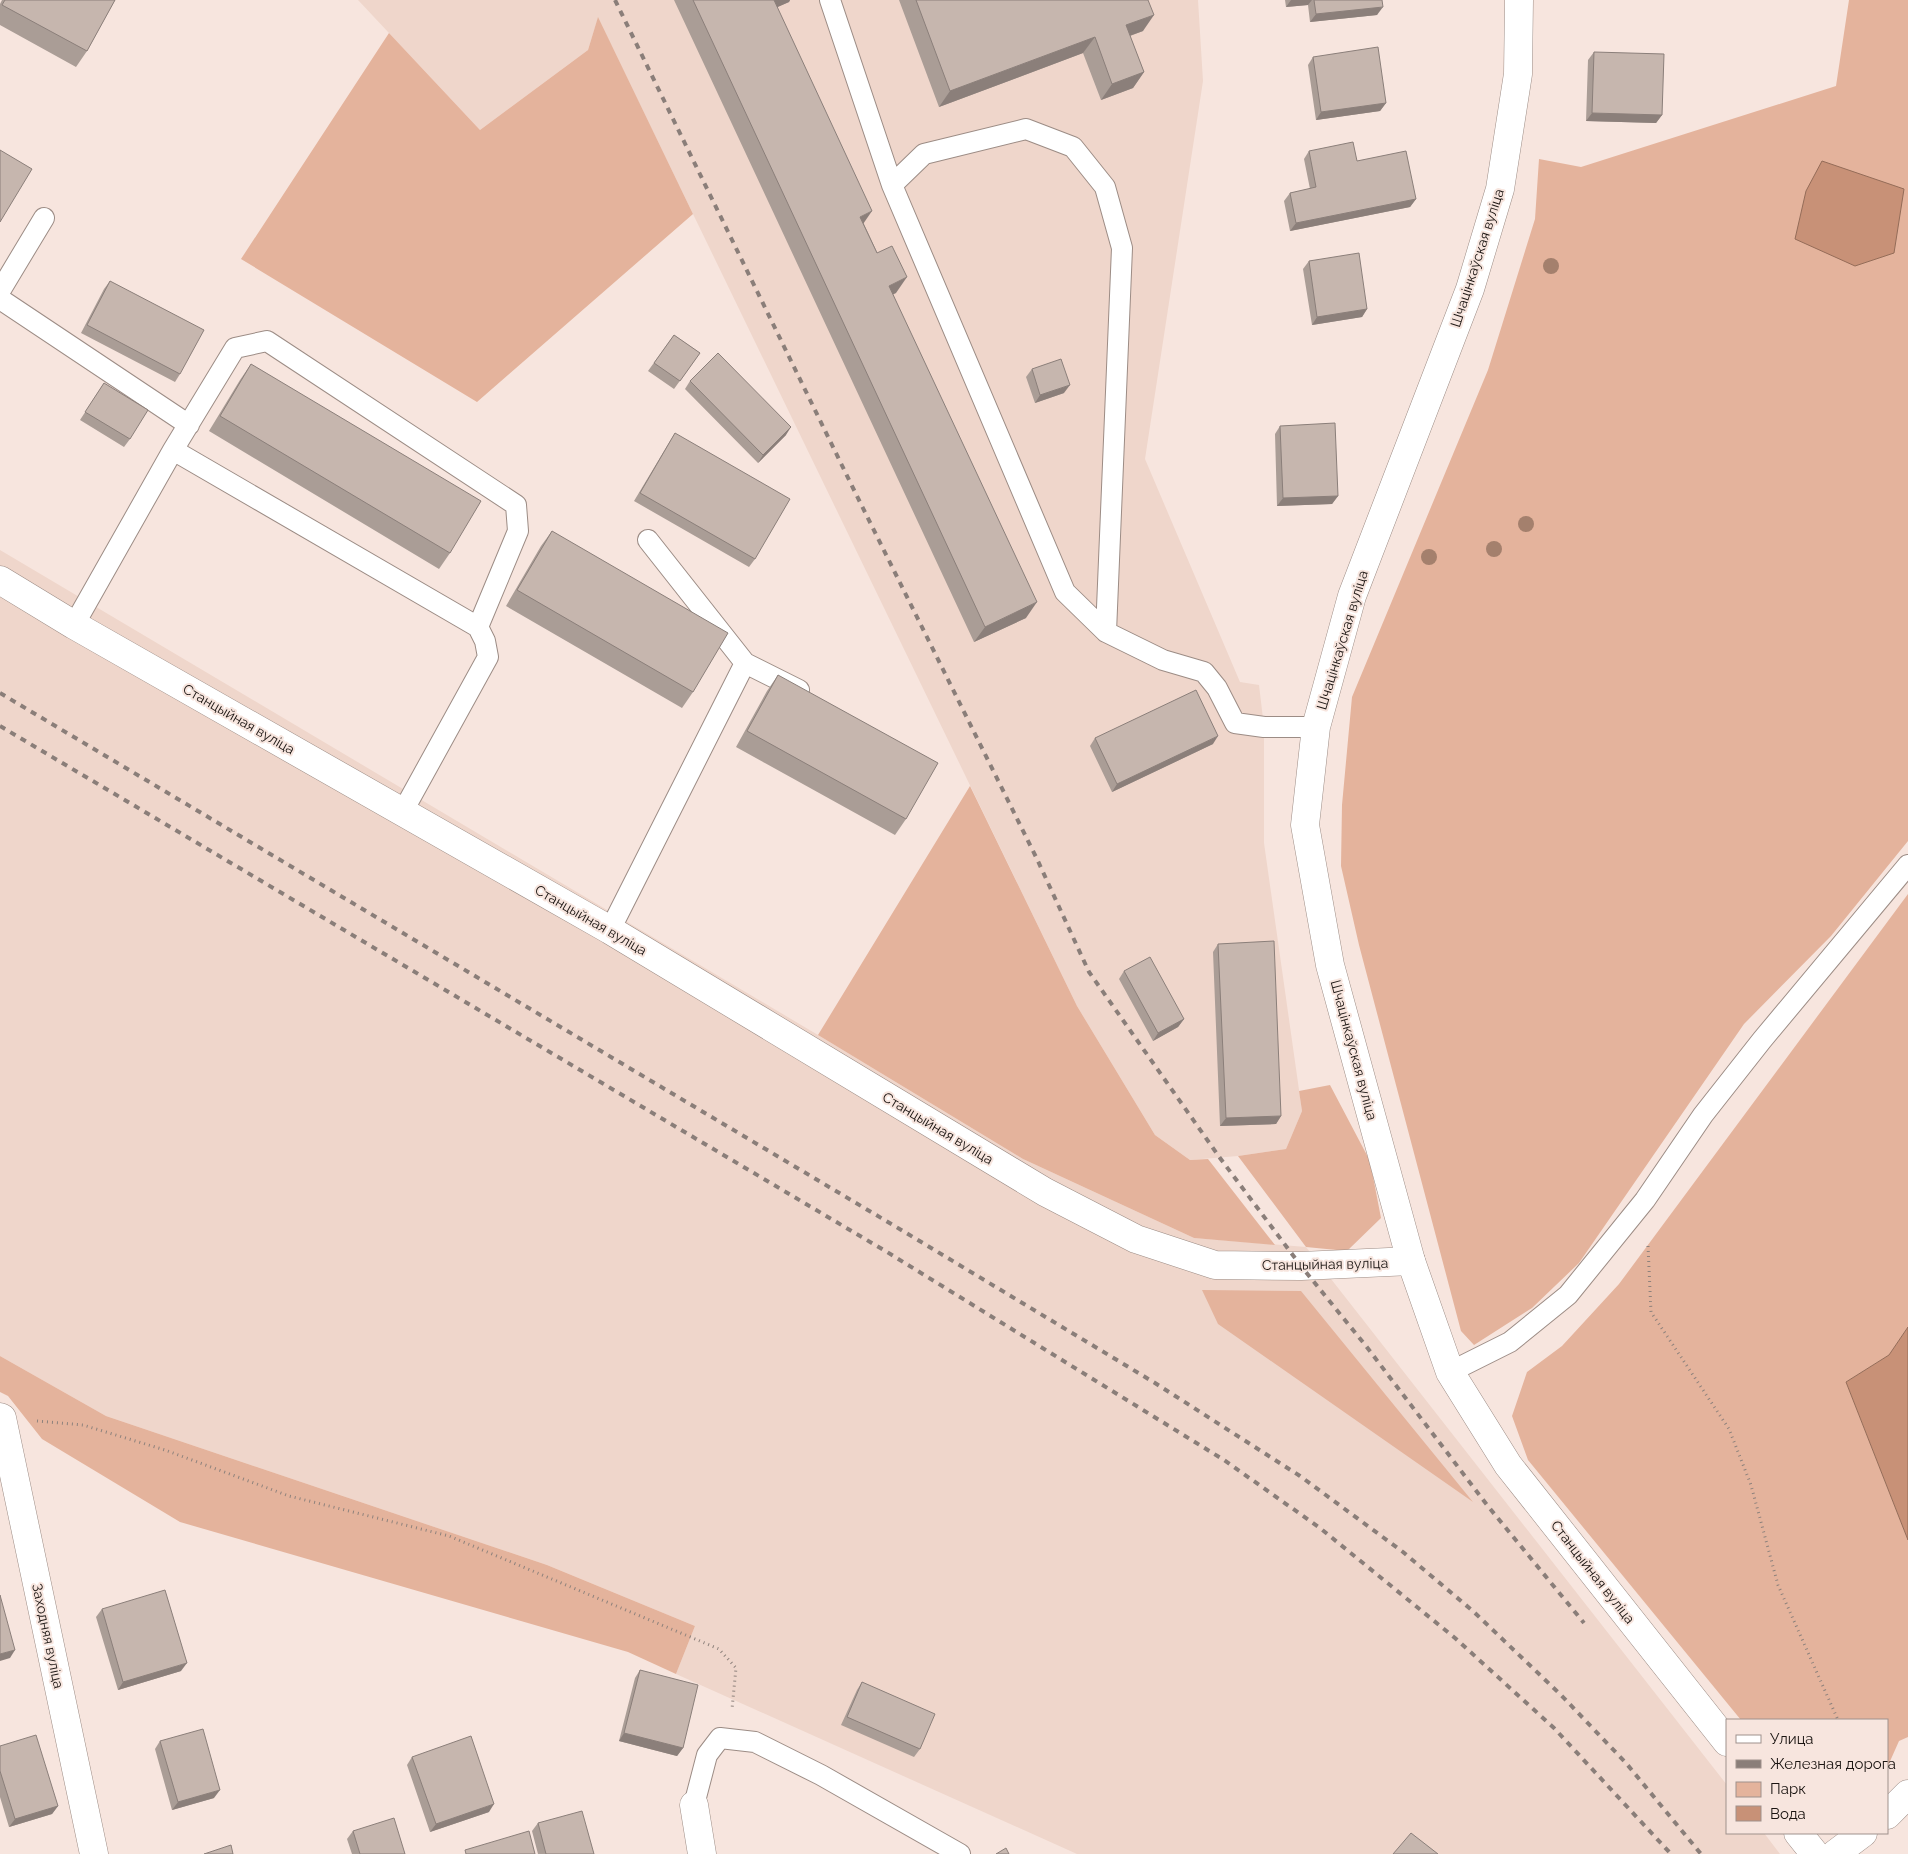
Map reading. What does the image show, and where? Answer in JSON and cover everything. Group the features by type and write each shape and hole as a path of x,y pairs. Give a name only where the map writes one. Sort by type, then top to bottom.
{"street":[{"name":"Шчацінкаўская вуліца","path":"1411,1261 1330,965 1305,825 1316,727 1352,596 1470,289 1500,189 1518,74 1519,0"},
{"name":"Станцыйная вуліца","path":"0,580 74,625 610,930 1045,1192 1136,1239 1215,1265 1301,1266 1411,1261 1450,1372 1508,1465 1726,1741"},
{"name":"Заходняя вуліца","path":"1,1418 94,1854"},
{"path":"1888,1814 1908,1794"},
{"path":"694,1805 702,1854"},
{"path":"1799,1834 1815,1854"},
{"path":"1835,1854 1862,1834"}],"lane":[{"path":"830,0 892,185 1065,592 1106,632 1163,660 1204,672 1217,688 1235,723 1264,727 1316,727"},
{"path":"892,185 924,154 1026,129 1073,147 1105,187 1122,248 1106,632"},
{"path":"0,291 44,218"},
{"path":"0,299 189,425"},
{"path":"74,625 235,348 267,341 516,505 518,531 478,628"},
{"path":"174,450 478,628 486,641 488,658 402,813"},
{"path":"648,540 745,663 814,698"},
{"path":"610,930 745,663"},
{"path":"1450,1372 1510,1342 1568,1295 1645,1200 1703,1115 1762,1040 1908,865"},
{"path":"694,1805 707,1755 720,1738 755,1742 821,1775 960,1854"}],"path":[{"path":"1645,1200 1651,1312 1729,1429 1751,1485 1778,1585 1838,1719"},
{"path":"1,1418 83,1424 165,1450 289,1496 449,1536 719,1649 736,1668 729,1739"}],"shaded area":[{"path":"358,0 1198,0 1203,81 1145,459 1240,682 1259,685 1264,727 1264,843 1302,1111 1286,1149 1190,1160 1155,1135 1077,1006 598,18 588,50 480,130"},
{"path":"0,550 818,1035 1023,1159 1194,1238 1306,1247 1726,1784 1726,1834 1765,1834 1780,1854 1077,1854 676,1674 695,1626 547,1565 106,1416 0,1356"}],"green space":[{"path":"1849,0 1908,0 1908,841 1831,936 1744,1024 1579,1263 1532,1308 1474,1345 1461,1331 1359,945 1341,866 1342,805 1352,697 1488,370 1535,219 1539,159 1581,167 1836,86"},
{"path":"598,17 693,214 477,402 241,259 389,33 480,130 588,50"},
{"path":"970,786 1077,1006 1155,1135 1190,1160 1208,1159 1275,1245 1194,1238 1023,1159 818,1035"},
{"path":"1908,894 1908,1327 1889,1355 1846,1382 1908,1540 1908,1737 1899,1741 1888,1766 1888,1719 1740,1719 1528,1460 1512,1416 1527,1372 1562,1346 1619,1284"},
{"path":"1330,1085 1370,1161 1381,1218 1347,1251 1306,1247 1238,1156 1286,1149 1302,1111 1299,1091"},
{"path":"1202,1290 1301,1291 1473,1502 1218,1324"},
{"path":"0,1356 106,1416 547,1565 695,1626 676,1674 628,1652 180,1522 42,1439 8,1396 0,1392"}],"water":[{"path":"1822,161 1904,189 1894,253 1855,266 1795,239 1806,191"},
{"path":"1908,1327 1908,1540 1846,1382 1889,1355"}],"building":[{"path":"5,0 115,0 87,51 2,5"},
{"path":"693,0 774,0 872,211 860,217 877,253 892,246 907,277 889,286 1037,602 985,627"},
{"path":"916,0 1148,0 1154,15 1126,25 1144,72 1112,84 1095,37 950,91"},
{"path":"1314,0 1382,0 1383,7 1316,14"},
{"path":"1378,47 1386,103 1321,112 1313,57"},
{"path":"1594,52 1664,54 1662,115 1592,113"},
{"path":"1353,142 1357,161 1406,151 1416,199 1296,223 1290,193 1316,187 1309,151"},
{"path":"0,150 32,169 0,222"},
{"path":"1359,253 1367,309 1317,317 1309,261"},
{"path":"110,281 204,330 180,374 87,325"},
{"path":"674,335 700,353 680,381 654,363"},
{"path":"718,353 791,427 763,455 690,381"},
{"path":"1061,359 1070,385 1040,395 1032,369"},
{"path":"251,364 481,501 450,553 220,416"},
{"path":"104,383 148,410 130,439 85,412"},
{"path":"1335,423 1338,496 1283,498 1280,426"},
{"path":"675,433 790,499 755,559 640,493"},
{"path":"552,531 728,633 693,692 517,590"},
{"path":"778,675 938,763 906,819 747,731"},
{"path":"1196,690 1218,736 1117,784 1095,738"},
{"path":"1274,941 1281,1116 1226,1118 1218,944"},
{"path":"1150,957 1184,1019 1158,1033 1124,971"},
{"path":"165,1590 187,1663 123,1682 102,1609"},
{"path":"0,1595 15,1650 0,1654"},
{"path":"640,1670 698,1685 683,1748 624,1733"},
{"path":"862,1682 935,1714 920,1749 847,1717"},
{"path":"203,1729 220,1790 178,1802 160,1741"},
{"path":"36,1735 58,1806 15,1819 0,1771 0,1746"},
{"path":"471,1736 494,1804 436,1824 412,1757"},
{"path":"582,1811 594,1854 546,1854 538,1823"},
{"path":"394,1818 405,1854 360,1854 353,1831"},
{"path":"529,1831 535,1854 466,1854 465,1850"},
{"path":"1411,1833 1438,1854 1393,1854"},
{"path":"231,1845 233,1854 204,1854"},
{"path":"1006,1848 1009,1854 996,1854"}],"railway":[{"path":"615,0 853,488 1037,859 1089,972 1220,1158 1301,1266 1366,1346 1487,1505 1584,1623"},
{"path":"0,693 903,1231 1155,1383 1300,1476 1403,1552 1474,1612 1561,1695 1626,1763 1701,1854"},
{"path":"0,726 887,1252 1224,1460 1320,1528 1455,1638 1554,1728 1671,1854"}]}
